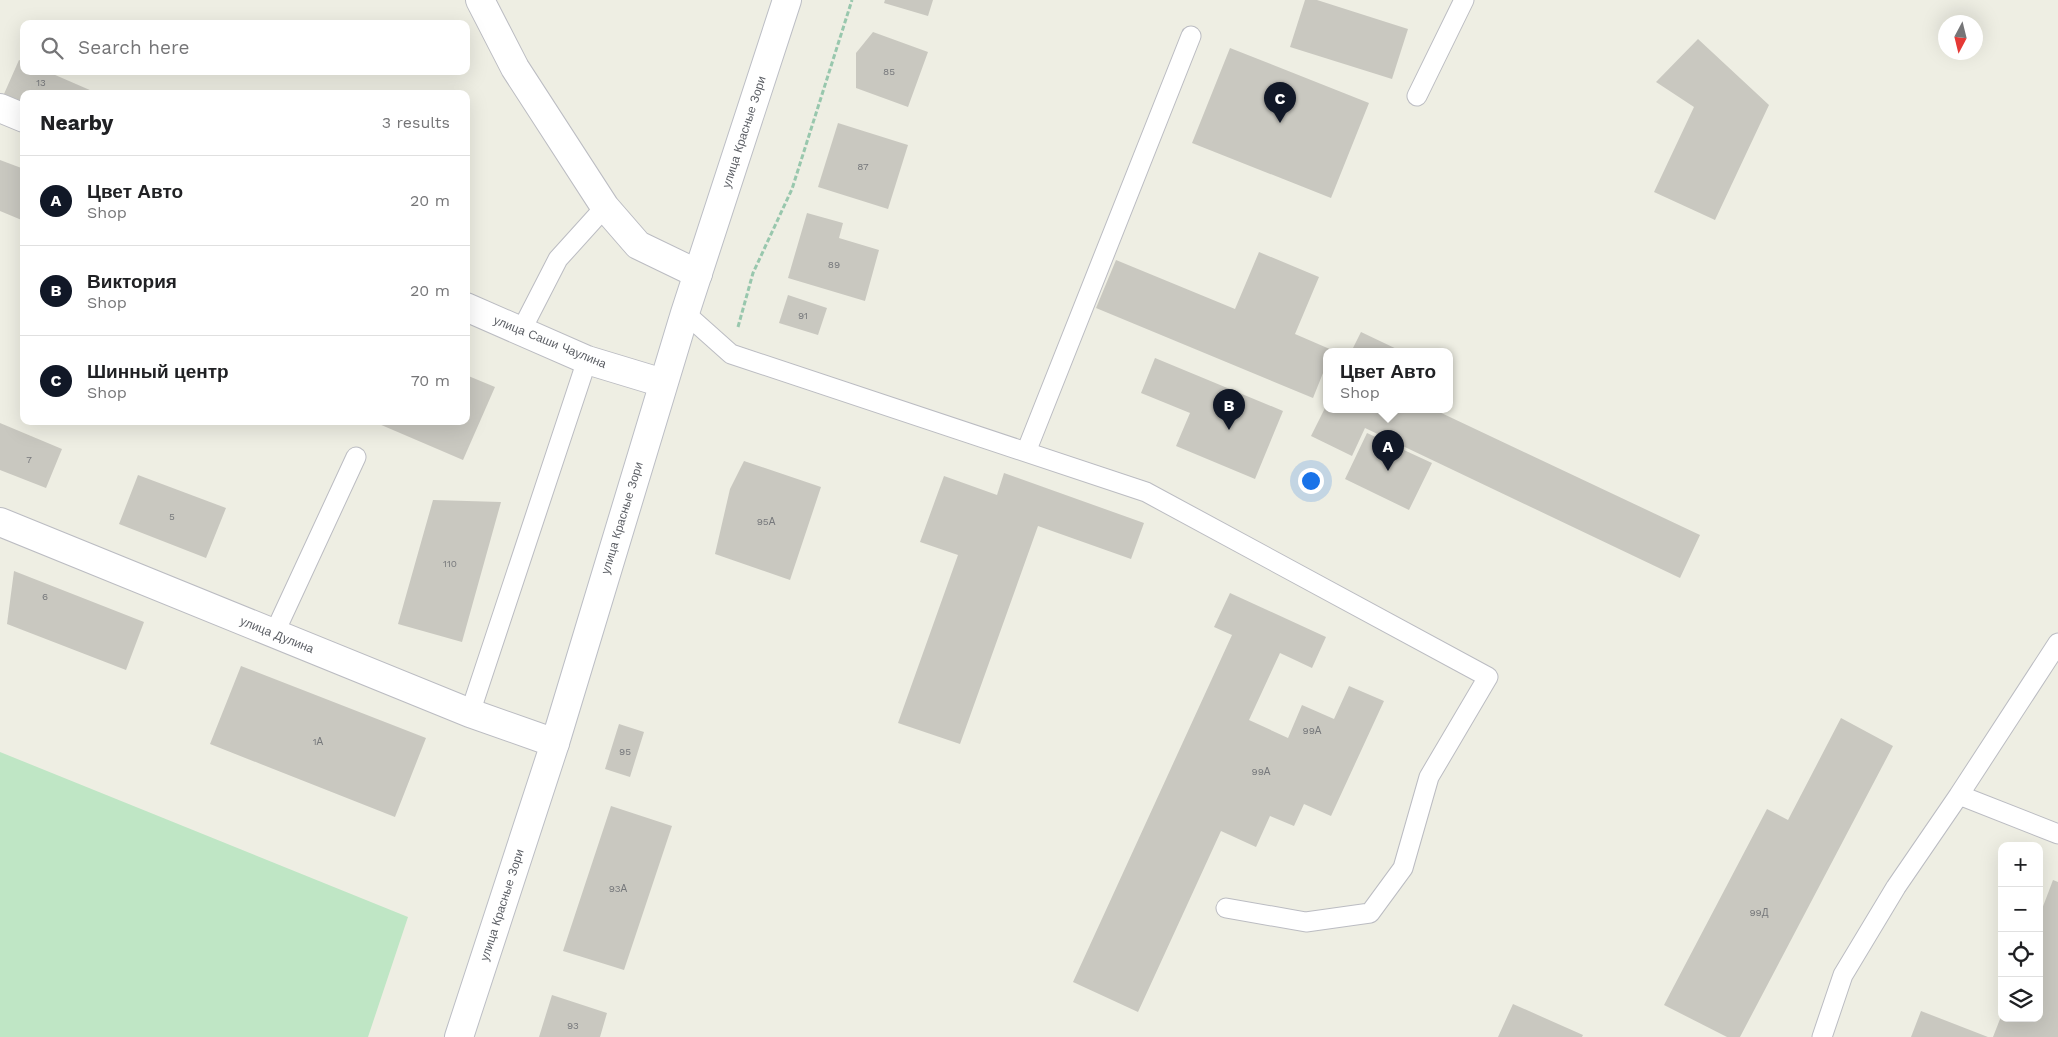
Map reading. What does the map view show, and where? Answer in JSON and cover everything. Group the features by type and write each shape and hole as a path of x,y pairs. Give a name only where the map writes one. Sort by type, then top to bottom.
{"street":[{"path":"480,0 516,68 605,207 638,245 698,274"},
{"name":"улица Красные Зори","path":"459,1037 555,743 663,383 787,0"},
{"path":"0,108 20,116"},
{"name":"улица Саши Чаулина","path":"470,309 587,360 663,383"},
{"name":"улица Дулина","path":"0,522 470,714 555,743"}],"lane":[{"path":"1418,96 1464,0"},
{"path":"1026,452 1191,36"},
{"path":"521,331 558,259 605,207"},
{"path":"685,313 731,354 1146,492 1488,677 1429,777 1403,868 1370,913 1306,922 1226,908"},
{"path":"470,714 587,360"},
{"path":"274,634 356,456"},
{"path":"1822,1037 1843,975 1896,887 1959,795 2058,643"},
{"path":"1959,795 2058,834"}],"path":[{"path":"731,354 753,273 792,189 852,0"}],"green space":[{"path":"0,752 408,917 368,1037 0,1037"}],"building":[{"path":"885,0 933,0 928,16 884,3"},
{"path":"1305,0 1317,0 1408,29 1392,79 1290,47"},
{"path":"873,32 928,52 908,107 856,88 856,53"},
{"path":"1698,39 1769,105 1715,220 1654,192 1694,107 1656,82"},
{"path":"1230,48 1369,103 1331,198 1192,143"},
{"path":"19,60 20,75 55,75 90,90 20,90 20,114 0,103"},
{"path":"838,123 908,145 888,209 818,187"},
{"path":"0,160 20,168 20,219 0,211"},
{"path":"807,213 843,223 839,238 879,250 865,301 788,278"},
{"path":"1259,252 1319,277 1295,334 1327,348 1323,348 1323,373 1313,398 1096,308 1116,260 1235,309"},
{"path":"788,295 827,308 818,335 779,323"},
{"path":"1361,332 1395,348 1353,348"},
{"path":"1155,358 1283,411 1255,479 1176,446 1190,413 1141,393"},
{"path":"470,377 495,387 463,460 381,425 470,425"},
{"path":"1323,412 1441,413 1700,535 1680,578 1365,428 1352,456 1311,436"},
{"path":"0,423 62,449 46,488 0,470"},
{"path":"1367,433 1432,463 1409,510 1345,479"},
{"path":"744,461 821,487 790,580 715,554 730,489"},
{"path":"1004,473 1144,523 1131,559 1038,526 960,744 898,723 958,555 920,542 944,476 997,495"},
{"path":"138,475 226,508 206,558 119,524"},
{"path":"433,500 501,502 462,642 398,624"},
{"path":"14,571 144,622 126,670 7,624"},
{"path":"1230,593 1326,637 1312,668 1280,653 1249,720 1288,738 1302,705 1334,719 1349,686 1384,701 1331,816 1304,804 1294,826 1270,816 1256,847 1221,831 1138,1012 1073,982 1232,635 1214,627"},
{"path":"241,666 426,738 395,817 210,744"},
{"path":"1841,718 1893,746 1740,1037 1727,1037 1664,1005 1767,809 1788,820"},
{"path":"619,724 644,732 630,777 605,769"},
{"path":"611,806 672,826 624,970 563,951"},
{"path":"2053,880 2058,882 2058,1037 1993,1037 1999,1022 2043,1022 2043,906"},
{"path":"552,995 607,1013 600,1037 539,1037"},
{"path":"1513,1004 1583,1035 1582,1037 1498,1037"},
{"path":"1921,1011 1988,1037 1911,1037"}],"place":[{"name":"Шинный центр","path":"1280,123"},
{"name":"Виктория","path":"1229,430"},
{"name":"Цвет Авто","path":"1388,471"}]}
